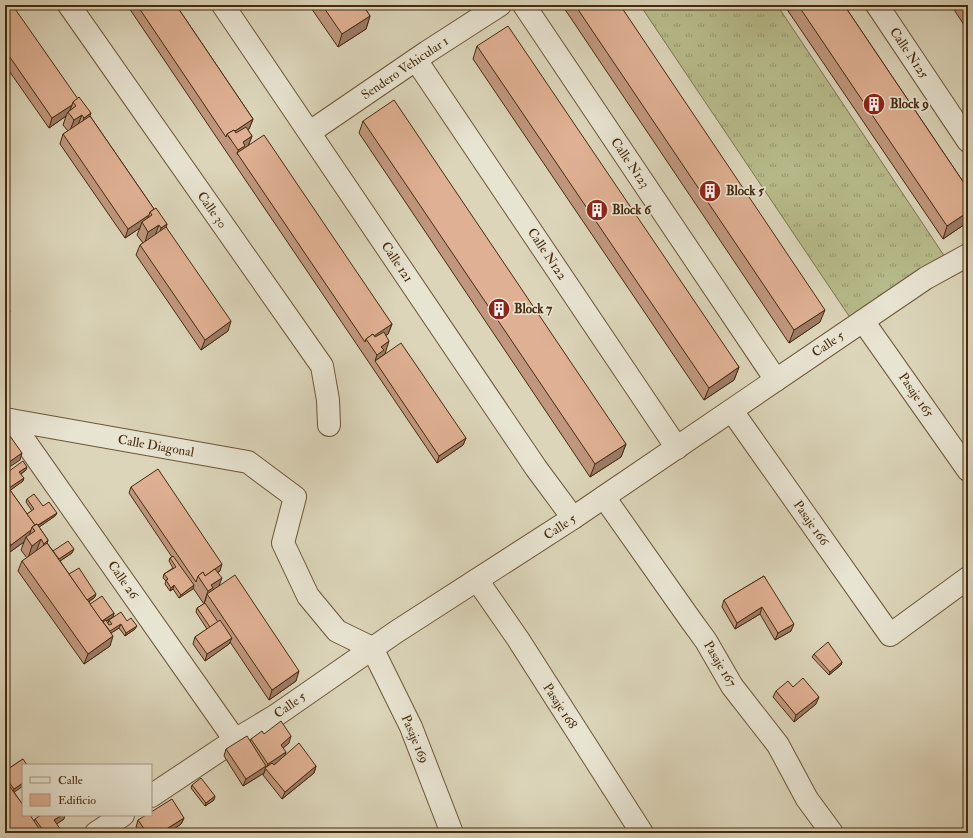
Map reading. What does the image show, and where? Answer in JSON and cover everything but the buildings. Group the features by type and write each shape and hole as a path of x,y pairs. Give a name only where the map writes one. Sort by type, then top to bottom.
{"street":[{"name":"Calle 30","path":"69,5 322,366 328,400 330,425"},
{"name":"Calle 121","path":"223,5 529,457 573,518"},
{"name":"Sendero Vehicular 1","path":"310,132 500,5"},
{"name":"Calle N123","path":"524,5 776,380"},
{"name":"Calle N125","path":"877,5 968,141"},
{"name":"Calle N122","path":"416,60 677,448"},
{"name":"Calle 5","path":"152,795 235,740 275,716 372,648 573,518 926,278 968,255"},
{"name":"Pasaje 165","path":"863,320 968,470"},
{"name":"Pasaje 166","path":"732,411 890,635 968,578"},
{"name":"Calle Diagonal","path":"7,420 248,462 295,498 283,543 308,596 337,631 372,648"},
{"name":"Calle 26","path":"7,420 155,624 235,740"},
{"name":"Pasaje 167","path":"604,497 706,641 732,686 778,745 807,799 832,833"},
{"name":"Pasaje 168","path":"476,580 518,639 642,833"},
{"name":"Pasaje 169","path":"372,648 411,727 452,833"},
{"path":"96,833 122,816"}],"green space":[{"path":"640,5 777,5 945,257 851,319"}],"place":[{"name":"Block 9","path":"874,104"},
{"name":"Block 5","path":"710,191"},
{"name":"Block 6","path":"597,210"},
{"name":"Block 7","path":"499,309"}]}
